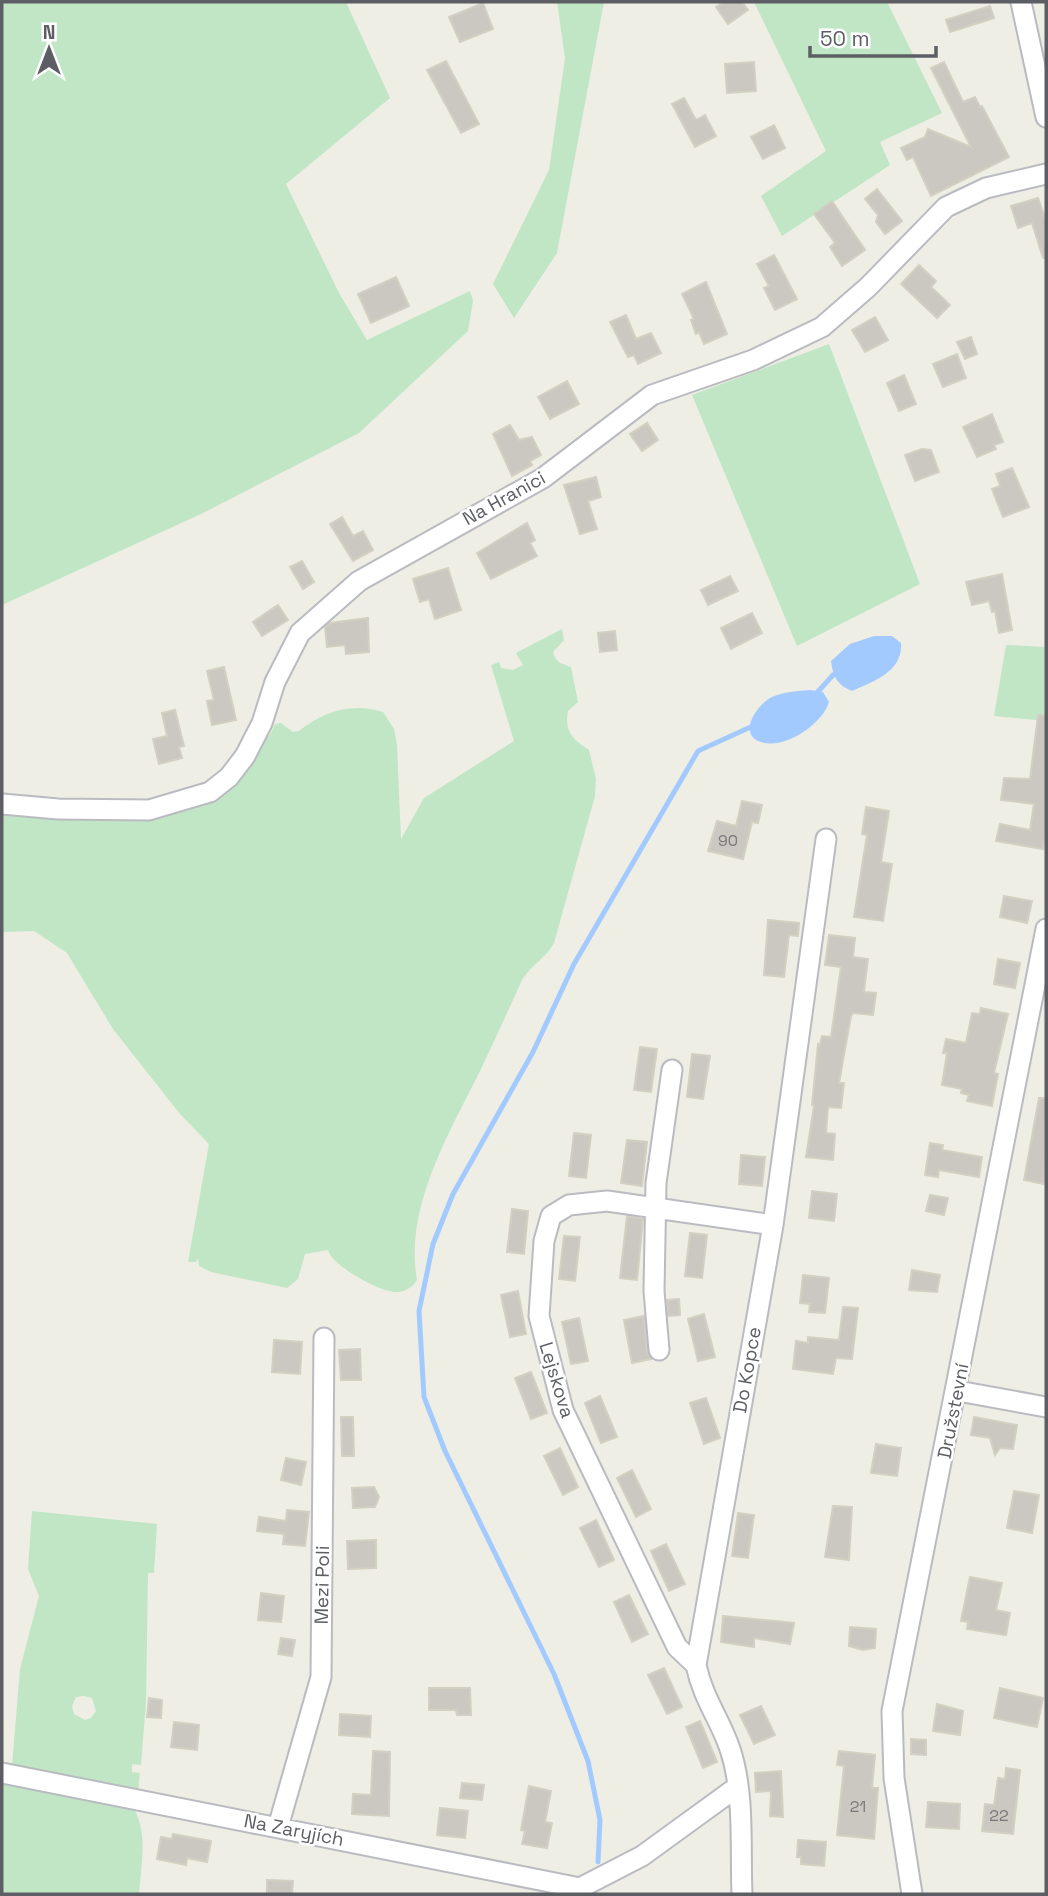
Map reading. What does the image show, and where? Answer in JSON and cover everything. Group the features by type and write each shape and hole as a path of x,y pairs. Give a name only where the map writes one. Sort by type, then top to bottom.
{"street":[{"path":"1021,2 1046,117"},
{"name":"Na Hranici","path":"2,804 58,809 149,810 210,792 229,777 245,756 261,723 275,682 300,633 359,581 543,478 652,396 752,360 821,327 868,287 946,207 986,188 1046,174"},
{"name":"Do Kopce","path":"742,1894 737,1787 730,1749 701,1691 695,1665 773,1224 826,839"},
{"name":"Družstevní","path":"912,1894 894,1778 892,1711 1046,929"},
{"path":"659,1350 654,1291 656,1183 672,1070"},
{"name":"Lejskova","path":"695,1665 677,1647 563,1410 539,1316 544,1241 551,1216 569,1205 607,1201 773,1224"},
{"name":"Mezi Poli","path":"278,1827 321,1677 324,1338"},
{"path":"957,1391 1046,1407"},
{"name":"Na Zaryjích","path":"2,1773 278,1827 579,1891"},
{"path":"579,1891 642,1856 737,1787"}],"green space":[{"path":"2,2 346,2 390,98 286,184 339,293 367,340 470,291 473,301 468,331 359,433 201,514 2,605"},
{"path":"557,2 604,2 557,253 514,318 493,284 549,170 565,58"},
{"path":"754,2 887,2 942,113 880,142 890,165 782,236 761,196 826,151"},
{"path":"829,344 920,584 797,646 692,395"},
{"path":"562,629 564,640 553,652 557,661 571,667 578,702 568,711 567,724 574,739 589,750 596,779 595,796 554,943 522,980 432,1173 417,1226 417,1280 409,1288 398,1292 381,1288 347,1270 328,1250 305,1254 298,1279 287,1288 211,1272 199,1266 198,1258 196,1262 188,1262 209,1144 180,1114 113,1029 67,953 34,931 2,932 2,811 143,821 191,808 212,798 271,733 275,724 281,723 293,732 299,731 328,714 361,708 383,712 394,729 401,839 424,798 514,741 491,665 499,662 501,668 513,670 523,665 516,653"},
{"path":"1006,645 1046,647 1046,721 994,716"},
{"path":"32,1511 157,1524 154,1573 148,1573 146,1702 141,1765 132,1764 132,1772 140,1773 138,1791 12,1766 20,1669 39,1596 28,1569","holes":["76,1697 92,1698 96,1711 91,1718 85,1720 74,1714 72,1706"]},
{"path":"2,1782 132,1806 141,1826 142,1837 139,1894 2,1894"}],"water":[{"path":"874,636 892,636 901,643 897,661 886,674 852,691 837,679 831,661 850,644"},
{"path":"810,690 823,692 829,702 819,719 810,727 779,743 758,741 752,736 750,724 767,700 781,694"}],"building":[{"path":"724,2 742,2 748,10 728,24 716,7"},
{"path":"483,3 493,29 460,42 449,17"},
{"path":"990,6 994,18 950,32 946,20"},
{"path":"446,61 479,124 461,133 427,70"},
{"path":"754,62 756,91 727,93 725,64"},
{"path":"944,62 963,102 975,97 1009,157 931,196 913,157 907,160 901,148 925,137 928,129 971,147 931,68"},
{"path":"684,98 696,120 705,115 716,136 695,147 672,104"},
{"path":"774,125 785,148 763,159 751,137"},
{"path":"877,189 902,221 885,234 876,222 878,215 865,199"},
{"path":"1038,198 1046,221 1046,258 1043,258 1032,223 1018,228 1011,206"},
{"path":"832,201 865,250 842,266 830,247 835,243 814,214"},
{"path":"774,255 797,299 775,310 764,288 769,286 757,264"},
{"path":"919,265 936,281 931,287 950,305 937,318 901,284"},
{"path":"396,277 409,306 371,323 358,294"},
{"path":"706,282 727,334 704,344 699,332 696,334 691,320 694,319 682,294"},
{"path":"626,315 636,339 651,333 661,353 638,364 634,355 628,357 610,322"},
{"path":"875,317 888,340 865,352 852,330"},
{"path":"971,337 977,354 965,359 957,342"},
{"path":"957,354 966,378 943,387 933,364"},
{"path":"904,375 916,404 899,411 887,383"},
{"path":"567,381 579,404 550,419 538,397"},
{"path":"992,414 1003,442 994,445 996,449 977,457 963,427"},
{"path":"647,423 658,440 642,451 630,434"},
{"path":"510,425 519,440 532,437 541,455 530,461 532,465 512,476 493,434"},
{"path":"922,449 931,450 939,472 915,481 905,455"},
{"path":"1012,468 1029,507 1003,517 992,489 1000,486 996,474"},
{"path":"596,477 601,497 588,501 597,529 580,534 564,485"},
{"path":"342,517 353,536 363,531 373,550 353,561 330,524"},
{"path":"527,523 535,540 530,543 537,556 491,579 477,553"},
{"path":"302,561 314,582 303,589 290,567"},
{"path":"448,568 461,610 435,619 429,599 420,602 413,579"},
{"path":"1002,574 1012,630 999,633 995,611 992,612 989,601 972,605 966,582"},
{"path":"730,576 738,591 708,605 701,590"},
{"path":"278,605 288,620 262,636 253,622"},
{"path":"752,613 762,633 731,649 721,628"},
{"path":"368,618 369,652 346,654 345,645 327,647 325,627 330,623"},
{"path":"615,631 617,650 600,652 598,633"},
{"path":"224,667 236,720 212,725 207,701 214,700 207,671"},
{"path":"175,710 184,746 179,747 182,758 159,764 153,739 167,736 162,713"},
{"path":"1038,715 1046,716 1046,833 1043,849 996,841 1000,824 1030,830 1034,804 1001,800 1004,778 1030,779"},
{"path":"742,801 762,805 758,823 752,822 743,859 708,851 717,821 736,826"},
{"path":"866,807 889,811 881,862 892,864 883,921 854,917 867,835 862,834"},
{"path":"1004,896 1032,901 1027,923 1000,917"},
{"path":"768,920 799,923 798,936 789,935 784,977 764,975"},
{"path":"829,935 855,938 853,957 868,959 864,992 876,993 873,1015 853,1013 851,1016 839,1083 844,1083 841,1108 828,1107 826,1133 835,1134 833,1160 806,1157 814,1106 818,1044 820,1045 822,1036 831,1037 841,967 825,965"},
{"path":"998,959 1020,963 1015,988 994,984"},
{"path":"981,1008 1008,1014 994,1073 998,1074 992,1106 967,1101 969,1095 961,1093 962,1089 942,1085 947,1053 943,1053 946,1039 966,1043 972,1013 980,1014"},
{"path":"640,1047 657,1049 651,1092 634,1090"},
{"path":"692,1054 710,1056 703,1099 687,1097"},
{"path":"1039,1098 1046,1098 1044,1184 1024,1180"},
{"path":"574,1133 591,1135 586,1178 569,1176"},
{"path":"627,1140 647,1142 642,1186 621,1183"},
{"path":"930,1143 943,1145 942,1150 982,1157 979,1177 939,1170 938,1177 925,1175"},
{"path":"741,1155 765,1157 762,1186 739,1184"},
{"path":"812,1191 837,1194 834,1221 809,1218"},
{"path":"930,1195 948,1198 944,1215 926,1211"},
{"path":"512,1209 528,1211 524,1254 507,1252"},
{"path":"627,1216 643,1219 637,1280 620,1278"},
{"path":"690,1233 707,1235 702,1278 685,1276"},
{"path":"564,1236 580,1237 575,1281 559,1279"},
{"path":"912,1270 940,1275 937,1292 909,1290"},
{"path":"803,1275 829,1278 825,1313 809,1312 810,1304 800,1303"},
{"path":"518,1291 526,1334 510,1337 501,1295"},
{"path":"679,1299 680,1315 668,1316 667,1300"},
{"path":"843,1307 858,1308 852,1359 836,1358 833,1374 793,1369 796,1341 808,1343 808,1337 839,1340"},
{"path":"704,1314 715,1357 698,1361 688,1319"},
{"path":"644,1316 647,1351 651,1359 632,1363 624,1320"},
{"path":"579,1318 588,1361 571,1364 562,1322"},
{"path":"274,1340 302,1342 300,1374 272,1372"},
{"path":"360,1349 361,1380 341,1380 339,1350"},
{"path":"531,1372 547,1413 531,1419 515,1378"},
{"path":"600,1396 617,1437 601,1443 585,1403"},
{"path":"706,1398 720,1438 704,1444 690,1403"},
{"path":"341,1417 353,1417 354,1456 342,1456"},
{"path":"974,1417 1017,1425 1013,1449 1000,1448 995,1455 990,1438 971,1435"},
{"path":"876,1444 901,1448 897,1476 871,1473"},
{"path":"560,1448 578,1487 563,1495 544,1456"},
{"path":"286,1458 306,1462 301,1485 281,1480"},
{"path":"632,1470 651,1509 636,1517 617,1478"},
{"path":"374,1487 379,1497 375,1507 353,1508 352,1488"},
{"path":"1014,1491 1039,1495 1032,1533 1007,1528"},
{"path":"833,1506 852,1507 849,1560 825,1557"},
{"path":"287,1510 309,1512 305,1546 283,1544 284,1534 257,1531 259,1517 286,1521"},
{"path":"738,1513 754,1515 748,1558 732,1556"},
{"path":"596,1520 614,1560 599,1567 580,1528"},
{"path":"376,1540 376,1568 348,1569 347,1541"},
{"path":"666,1544 685,1584 669,1591 651,1551"},
{"path":"970,1577 1002,1583 996,1610 1010,1613 1006,1635 967,1629 968,1622 961,1621"},
{"path":"261,1593 284,1596 281,1622 258,1620"},
{"path":"629,1595 648,1634 632,1642 614,1602"},
{"path":"723,1616 794,1623 790,1644 754,1638 754,1647 721,1642"},
{"path":"850,1627 876,1629 875,1648 863,1650 849,1646"},
{"path":"281,1638 295,1640 292,1656 278,1654"},
{"path":"664,1668 682,1707 667,1714 648,1675"},
{"path":"429,1688 470,1688 471,1715 457,1715 456,1710 429,1710"},
{"path":"1000,1688 1043,1698 1037,1727 994,1718"},
{"path":"149,1698 162,1700 161,1718 147,1717"},
{"path":"937,1704 963,1711 960,1735 933,1731"},
{"path":"761,1706 775,1735 754,1744 740,1715"},
{"path":"340,1714 371,1716 370,1737 339,1735"},
{"path":"700,1721 717,1762 703,1768 686,1727"},
{"path":"174,1722 199,1725 197,1750 171,1747"},
{"path":"911,1739 926,1740 926,1755 911,1754"},
{"path":"373,1751 390,1752 389,1816 352,1814 353,1794 371,1795"},
{"path":"839,1751 875,1755 872,1788 878,1788 874,1839 837,1835 844,1766 837,1765"},
{"path":"1006,1768 1020,1770 1013,1834 982,1831 985,1804 994,1805 998,1778 1005,1779"},
{"path":"781,1771 783,1817 770,1816 771,1791 756,1792 755,1773"},
{"path":"462,1783 484,1785 482,1800 460,1798"},
{"path":"529,1786 551,1791 545,1822 552,1823 547,1848 522,1844 525,1831 521,1830"},
{"path":"928,1802 960,1804 959,1829 926,1827"},
{"path":"440,1808 468,1811 465,1838 437,1835"},
{"path":"173,1834 211,1841 207,1862 187,1858 186,1865 157,1859 161,1837 172,1839"},
{"path":"798,1840 826,1842 824,1866 801,1864 801,1857 797,1857"},
{"path":"267,1880 293,1881 292,1894 267,1894"}],"waterway":[{"path":"814,696 833,675"},
{"path":"598,1862 600,1820 588,1761 554,1674 445,1451 424,1397 419,1311 433,1244 453,1194 533,1052 574,964 698,751 755,725"}]}
